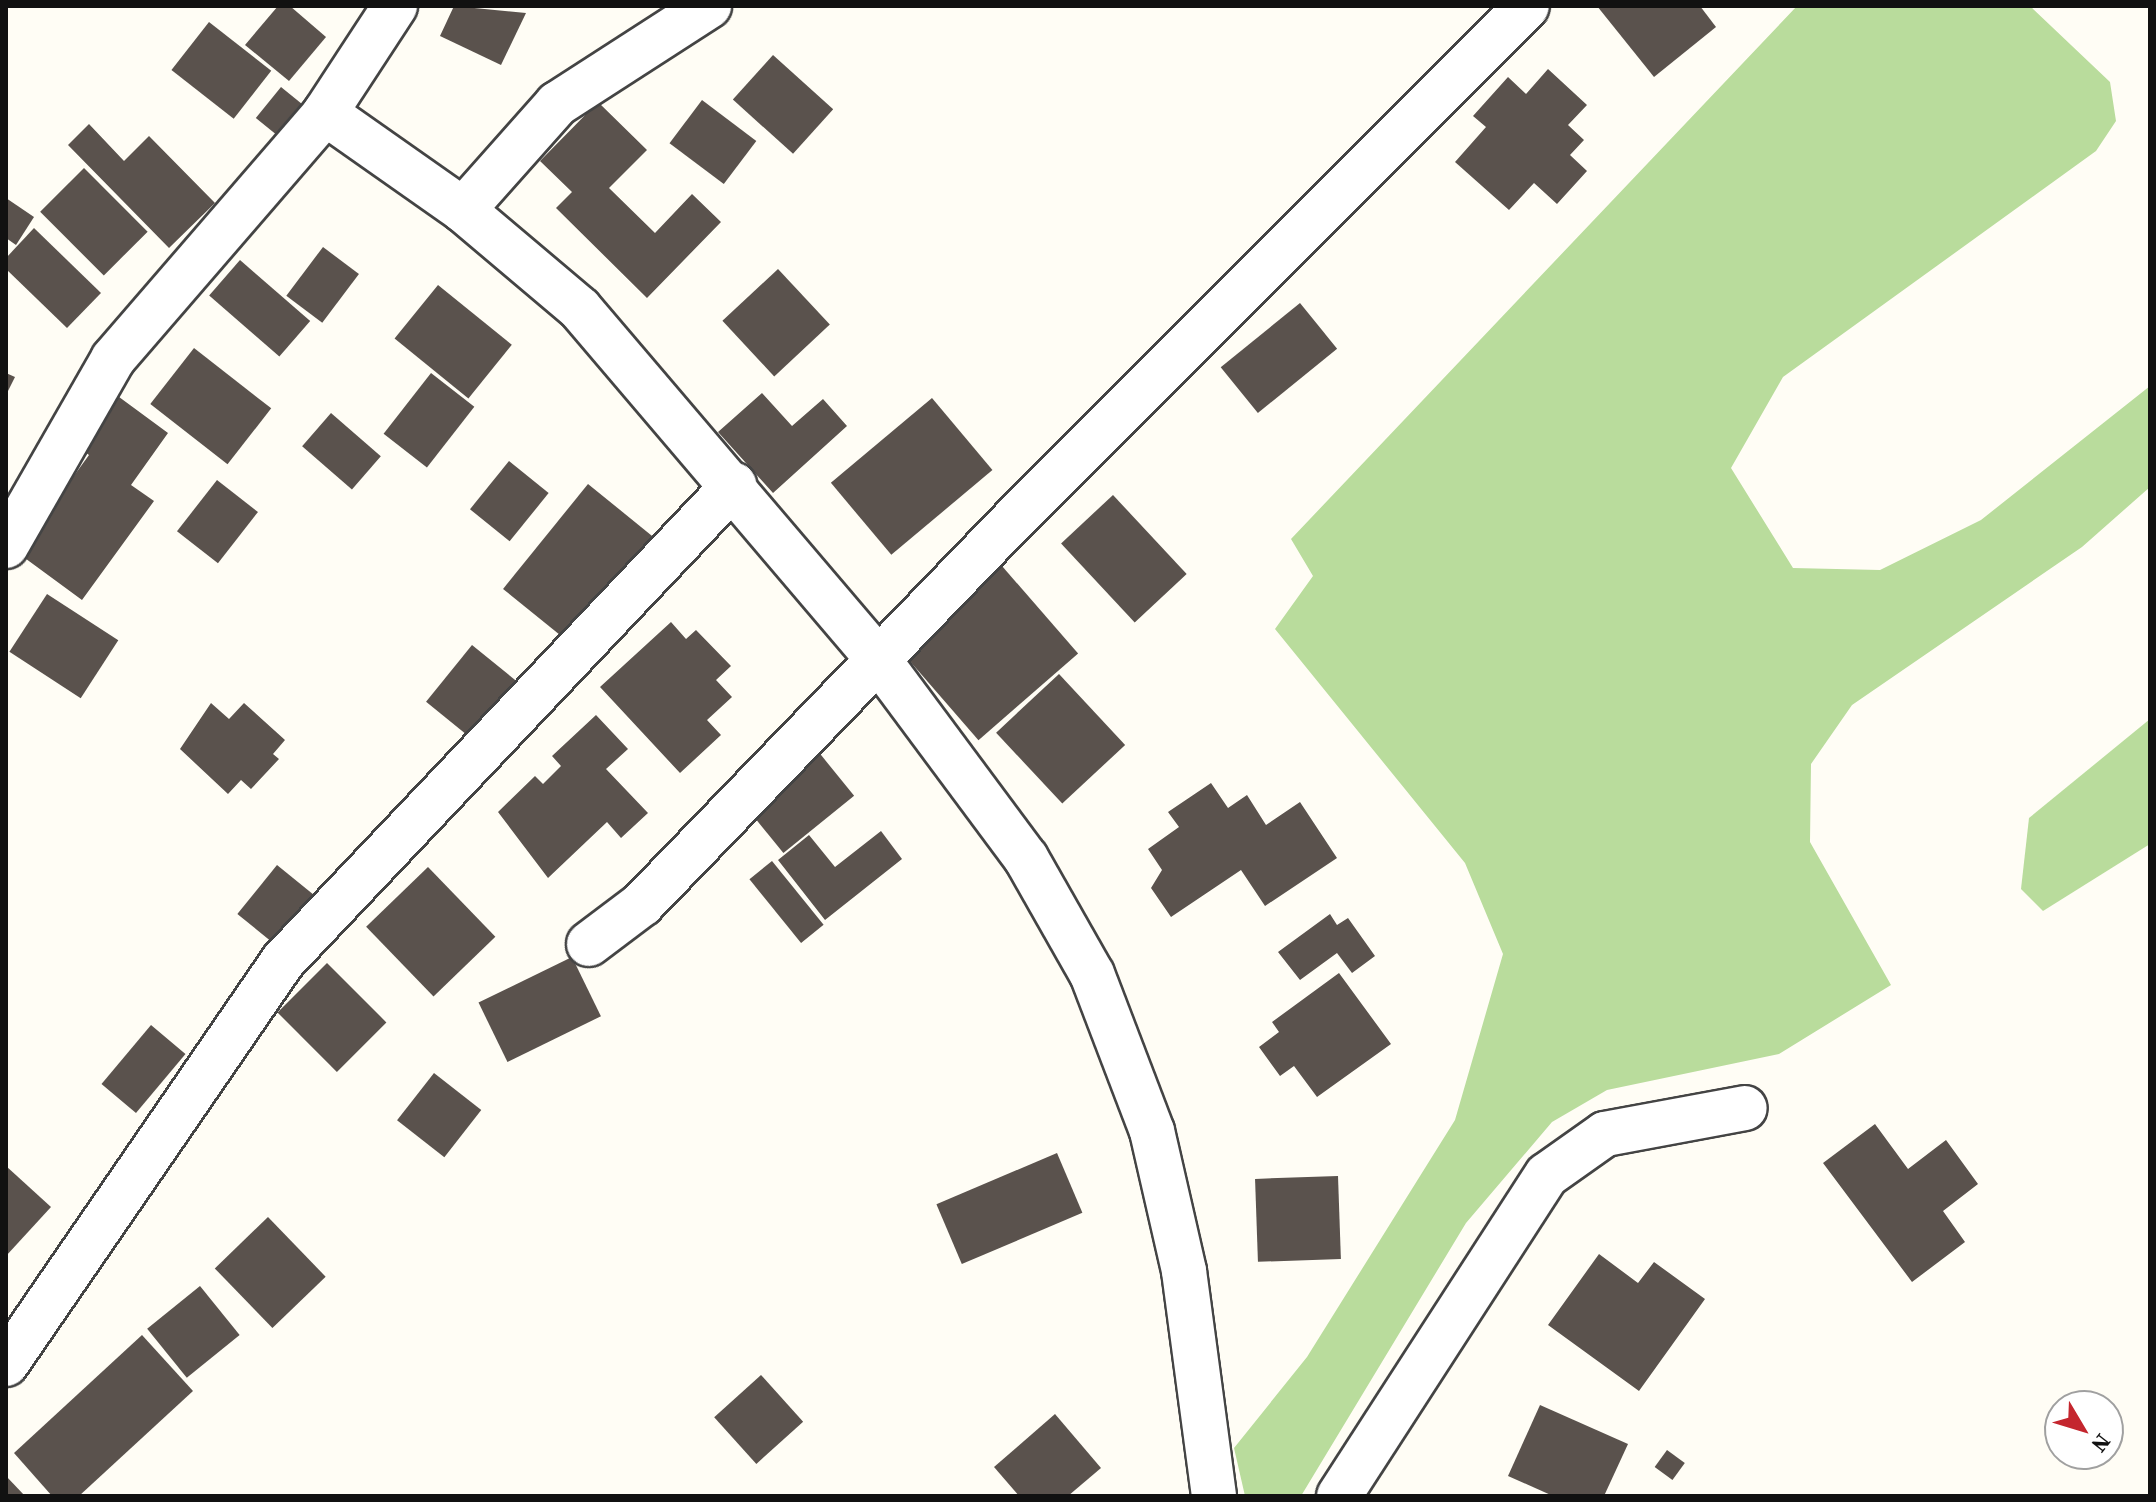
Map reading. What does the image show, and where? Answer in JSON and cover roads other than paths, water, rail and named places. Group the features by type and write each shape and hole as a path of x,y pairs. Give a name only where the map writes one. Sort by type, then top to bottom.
{"street":[{"path":"6,546 113,359 325,113 395,6"},
{"path":"463,210 557,104 709,6"},
{"path":"589,944 642,904 881,663 1017,516 1527,6"},
{"path":"325,113 463,210 580,309 734,485 881,663 1026,858 1092,974 1152,1131 1184,1271 1214,1496"},
{"path":"6,1364 283,961 734,485"},
{"path":"1339,1496 1547,1175 1605,1134 1745,1108"}]}
